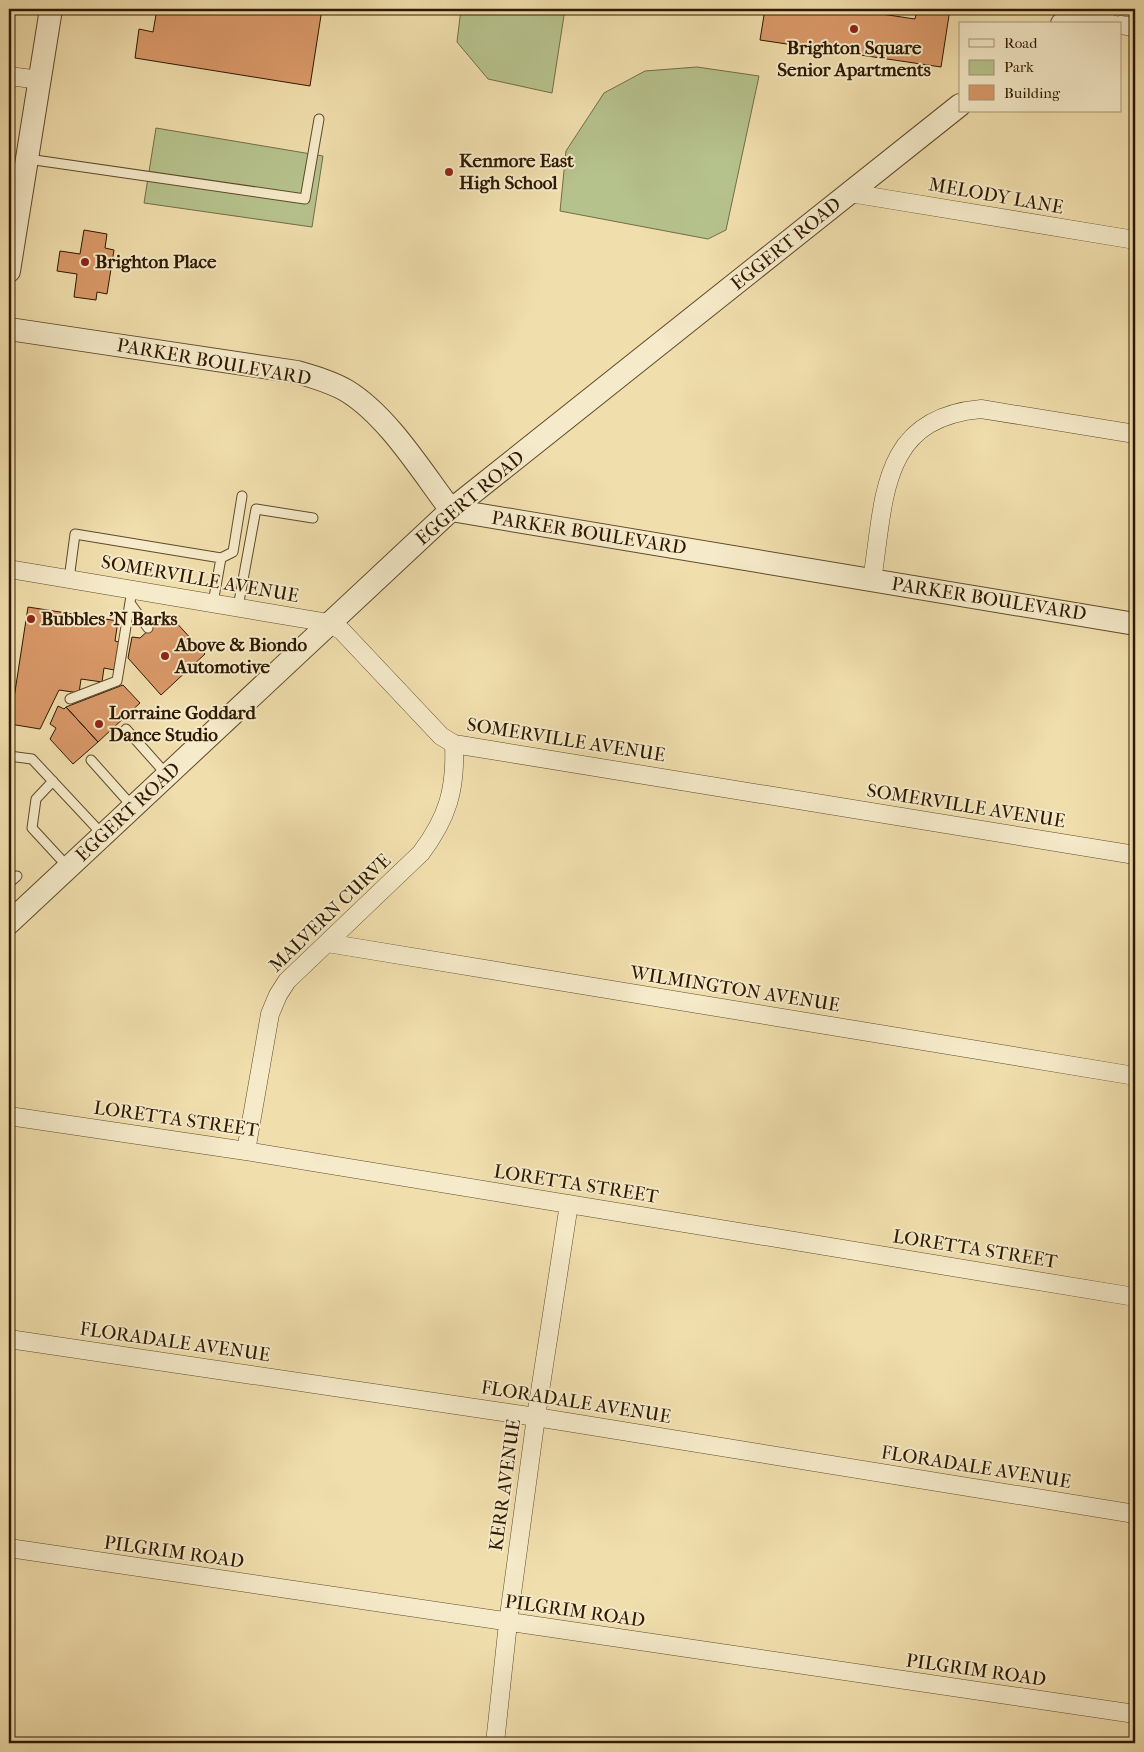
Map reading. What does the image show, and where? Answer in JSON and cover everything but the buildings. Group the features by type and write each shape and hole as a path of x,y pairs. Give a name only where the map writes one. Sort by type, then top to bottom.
{"street":[{"path":"9,271 51,9"},
{"path":"1071,16 1102,22"},
{"path":"1122,25 1135,28"},
{"path":"9,76 40,80"},
{"name":"EGGERT ROAD","path":"12,915 68,868 451,510 959,106"},
{"name":"MELODY LANE","path":"850,193 1135,240"},
{"name":"PARKER BOULEVARD","path":"9,329 297,372 323,380 347,392 369,408 391,432 451,510 1135,624"},
{"path":"872,580 886,487 893,465 913,436 928,424 962,411 981,409 1135,434"},
{"name":"SOMERVILLE AVENUE","path":"9,569 69,579 131,596 213,603 329,622 342,632 440,736 454,744 1135,855"},
{"name":"MALVERN CURVE","path":"246,1151 270,1014 278,995 287,980 421,854 446,814 455,768 454,744"},
{"name":"WILMINGTON AVENUE","path":"327,944 1135,1076"},
{"name":"LORETTA STREET","path":"9,1116 246,1151 1135,1297"},
{"name":"KERR AVENUE","path":"495,1743 508,1623 536,1417 569,1204"},
{"name":"FLORADALE AVENUE","path":"9,1339 536,1417 1135,1514"},
{"name":"PILGRIM ROAD","path":"9,1548 1135,1714"}],"lane":[{"path":"28,159 306,199 319,120"},
{"path":"69,579 75,534 221,558 233,552 242,496"},
{"path":"238,608 256,509 312,518"},
{"path":"213,603 221,558"},
{"path":"131,596 148,628"},
{"path":"70,699 117,681 131,596"},
{"path":"126,729 167,775"},
{"path":"9,756 32,759 103,835"},
{"path":"91,760 133,807"},
{"path":"52,781 36,799 32,828 68,868"},
{"path":"9,883 17,876"}],"green space":[{"path":"461,9 565,9 552,93 488,79 457,42"},
{"path":"697,67 759,76 726,230 708,239 560,211 566,151 604,93 645,71"},
{"path":"156,128 323,156 312,227 144,203"}],"place":[{"name":"Brighton Square Senior Apartments","path":"854,29"},
{"name":"Kenmore East High School","path":"449,172"},
{"name":"Brighton Place","path":"85,262"},
{"name":"Bubbles 'N Barks","path":"31,619"},
{"name":"Above & Biondo Automotive","path":"165,656"},
{"name":"Lorraine Goddard Dance Studio","path":"99,724"}]}
